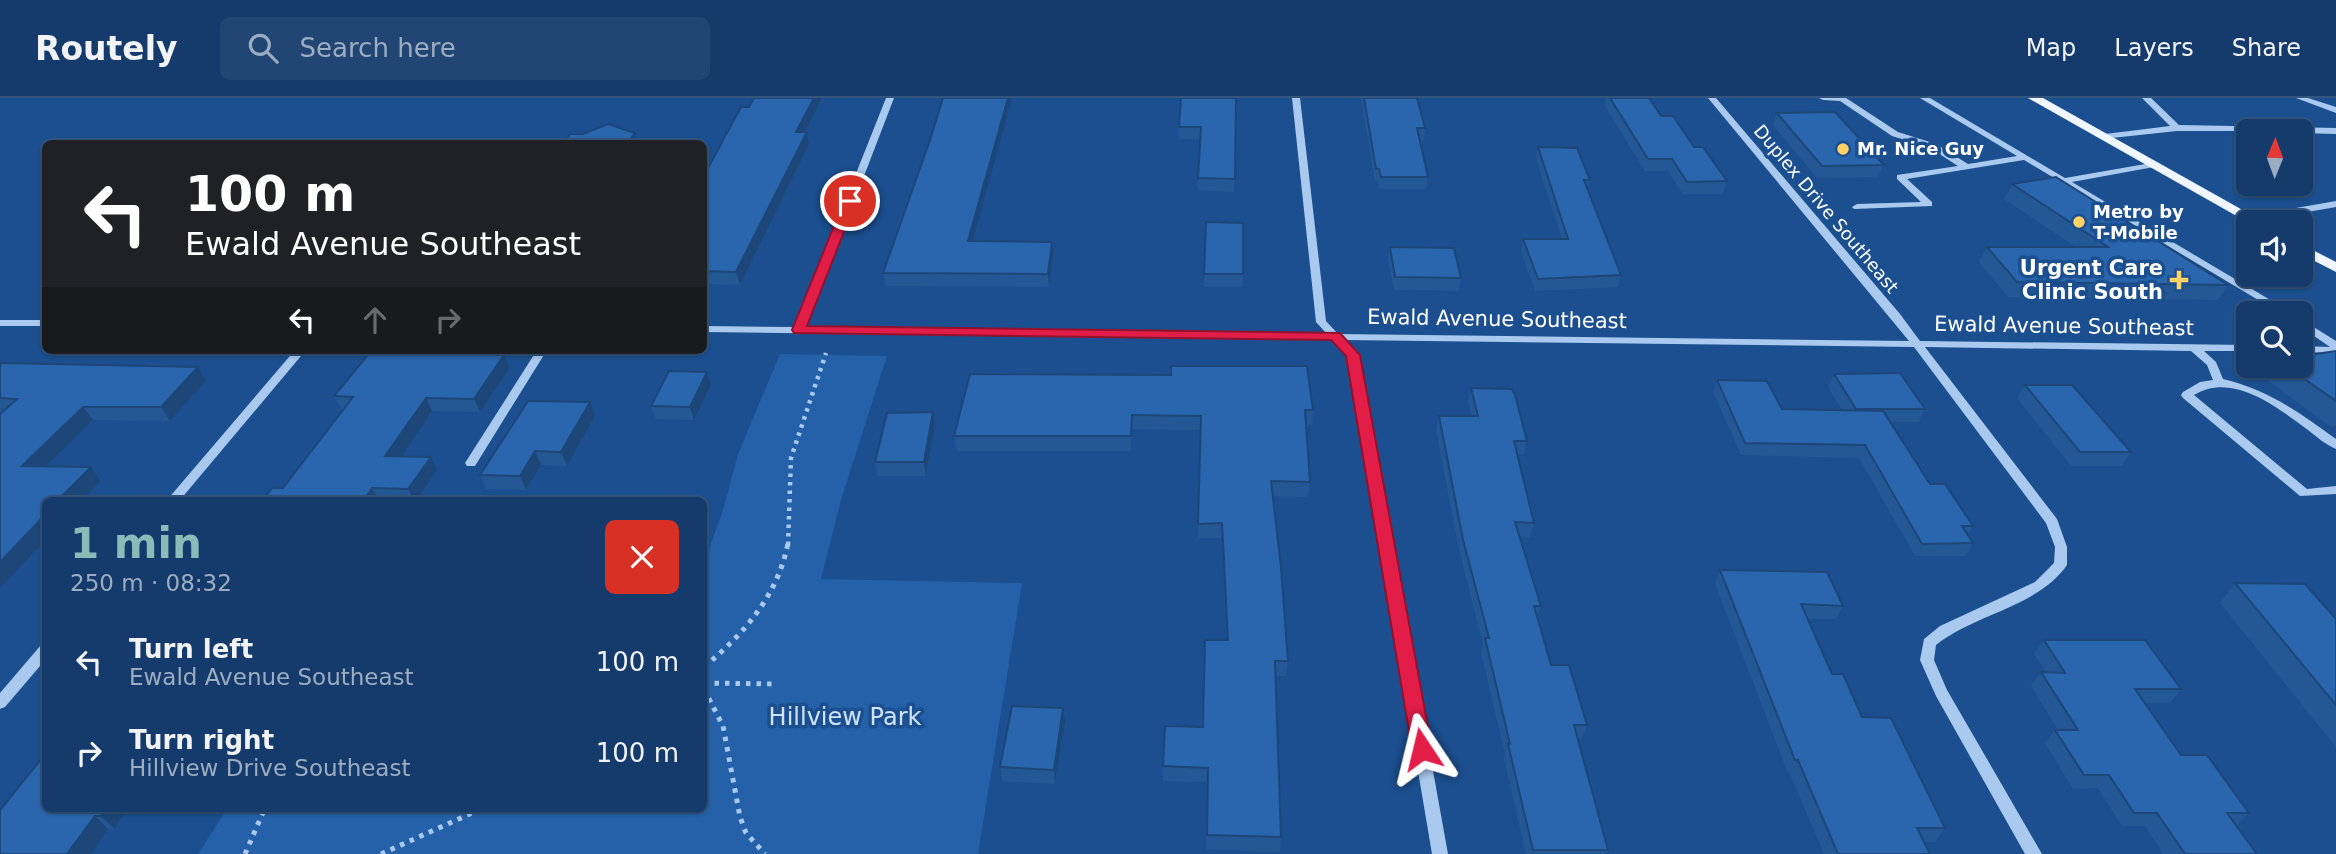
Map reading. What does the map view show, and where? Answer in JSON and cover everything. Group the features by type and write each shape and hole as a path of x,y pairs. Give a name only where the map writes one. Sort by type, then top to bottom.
{"main road":[{"path":"2034,98 2236,211"},
{"path":"2313,254 2336,268"}],"street":[{"path":"799,330 890,98"},
{"path":"1296,98 1321,322 1353,355 1440,854"},
{"name":"Duplex Drive Southeast","path":"1712,98 1916,342 2052,522 2062,547 2060,565 2040,584 1945,630 1929,643 1927,660 1941,692 2034,854"},
{"path":"1824,98 1844,98 1895,134 1933,146 1966,167"},
{"path":"1924,98 2267,301"},
{"path":"2146,98 2177,128"},
{"path":"2300,98 2336,110"},
{"path":"2105,137 2177,128 2336,131"},
{"path":"1857,207 1929,204 1900,177 2025,157"},
{"path":"2064,180 2154,164"},
{"path":"2307,210 2336,204"},
{"path":"2321,207 2336,213"},
{"path":"0,323 42,323"},
{"name":"Ewald Avenue Southeast","path":"707,329 2236,348"},
{"path":"2313,331 2336,348"},
{"path":"2193,347 2212,364 2218,380"},
{"path":"2313,349 2336,348"},
{"path":"176,497 298,354"},
{"path":"471,463 539,354"},
{"path":"2336,445 2266,395 2218,380 2199,386 2187,394 2304,493 2336,490"},
{"path":"0,703 42,654"}],"path":[{"path":"707,665 751,620 781,568 788,544 788,473 791,458 834,331"},
{"path":"707,683 776,684"},
{"path":"707,696 723,726 740,817 746,833 765,854"},
{"path":"245,854 263,812"},
{"path":"381,854 473,812"}],"green space":[{"name":"Hillview Park","path":"780,354 887,356 841,500 821,579 1022,583 978,854 198,854 225,812 707,812 707,555 723,510 738,454"}],"building":[{"path":"754,98 814,98 796,132 807,132 736,272 707,271 707,168 741,107 749,107"},
{"path":"943,98 1008,98 968,241 1052,242 1048,274 883,273"},
{"path":"1181,98 1236,98 1235,179 1198,178 1201,127 1179,127"},
{"path":"1364,98 1417,98 1425,128 1417,128 1428,177 1381,177 1379,169 1376,169"},
{"path":"1610,98 1649,98 1661,116 1673,116 1694,147 1703,147 1727,181 1687,182 1672,159 1648,159"},
{"path":"1835,112 1884,165 1822,166 1777,113"},
{"path":"608,124 635,133 630,140 566,140 570,134 583,134"},
{"path":"1538,147 1577,148 1590,180 1584,180 1621,275 1538,279 1523,239 1568,239"},
{"path":"2056,177 2228,285 2017,282 1987,247 2108,247 2012,184"},
{"path":"1206,222 1243,223 1243,274 1204,274"},
{"path":"1390,247 1454,248 1461,278 1395,277"},
{"path":"2336,351 2336,401 2303,378 2313,378 2313,354"},
{"path":"369,354 504,355 474,399 426,398 385,456 431,457 408,489 372,488 366,497 265,497 272,488 283,488 353,397 334,396"},
{"path":"0,363 198,367 161,407 83,407 22,466 91,467 61,497 42,497 42,518 0,562 0,414 17,399 0,398"},
{"path":"1171,366 1307,366 1313,410 1305,410 1310,482 1271,481 1288,661 1275,661 1281,837 1207,835 1208,768 1163,766 1165,726 1203,727 1205,640 1228,640 1222,523 1198,524 1201,416 1132,415 1131,436 954,436 970,374 1171,375"},
{"path":"669,371 707,372 690,407 651,406"},
{"path":"1900,373 1925,409 1856,409 1834,374"},
{"path":"1717,380 1767,381 1782,409 1883,411 1930,484 1945,484 1973,526 1962,526 1973,543 1922,544 1865,445 1745,443"},
{"path":"2025,385 2072,385 2131,452 2080,452"},
{"path":"1471,388 1512,389 1515,395 1527,441 1514,441 1534,523 1515,522 1541,606 1534,606 1551,665 1569,665 1587,725 1574,725 1608,850 1533,850 1485,638 1489,638 1463,540 1439,416 1478,416"},
{"path":"528,401 590,402 561,452 535,451 520,476 480,475"},
{"path":"933,412 924,462 875,462 887,413"},
{"path":"605,496 690,497 604,497"},
{"path":"1720,570 1827,572 1843,606 1801,604 1832,674 1843,674 1862,717 1891,718 1945,828 1917,828 1930,854 1838,854 1798,760 1795,760"},
{"path":"2235,583 2305,584 2336,619 2336,705"},
{"path":"2044,640 2145,640 2181,689 2135,689 2181,755 2207,755 2249,813 2227,813 2257,854 2185,854 2157,813 2134,813 2109,775 2084,775 2055,730 2078,730 2041,672 2065,673"},
{"path":"1012,706 1063,708 1054,770 1000,767"},
{"path":"42,758 42,812 104,812 101,816 95,816 67,854 0,854 0,810"}],"place":[{"name":"Mr. Nice Guy","path":"1843,149"},
{"name":"Metro by T-Mobile","path":"2079,222"},
{"name":"Urgent Care Clinic South","path":"2179,280"}],"route":[{"path":"850,201 799,330 1335,336 1353,355 1422,749"}]}
